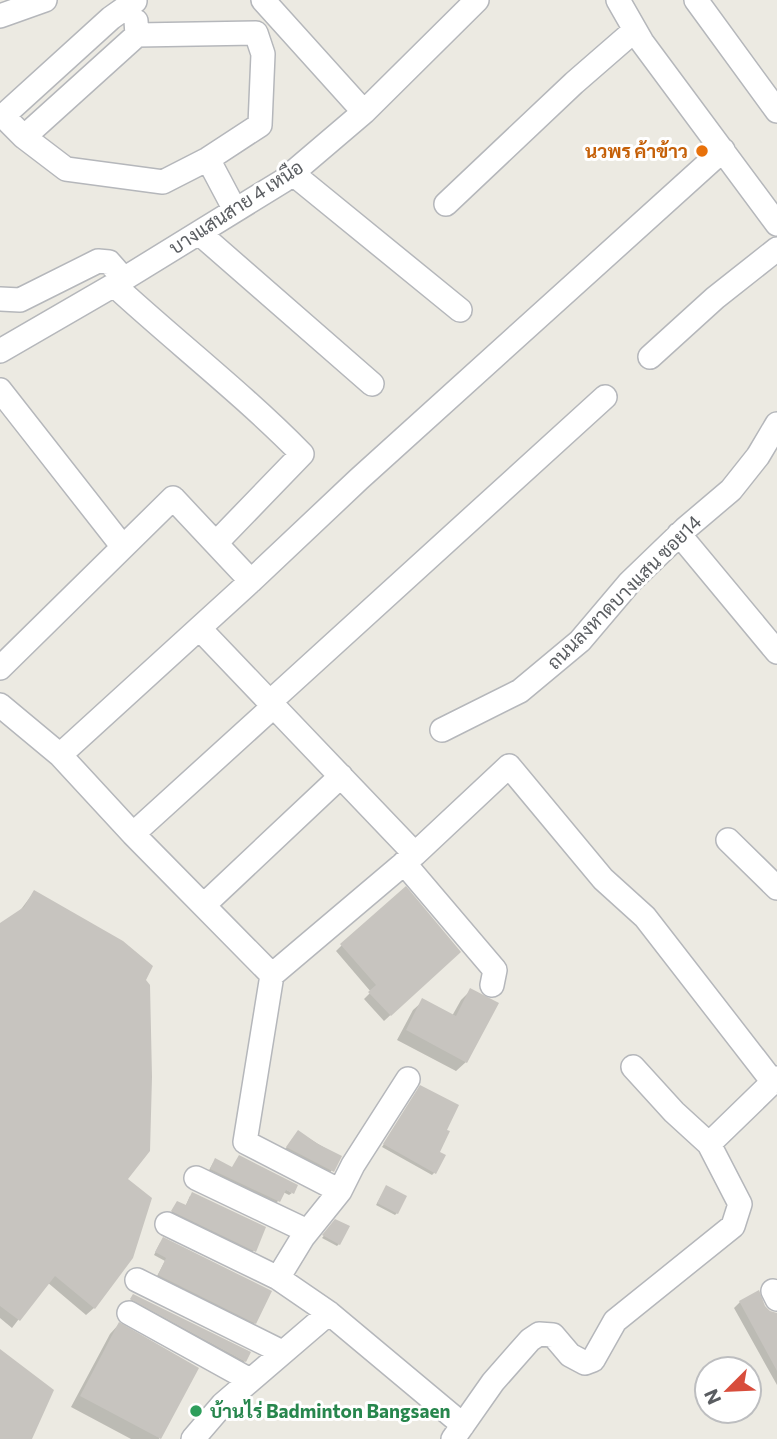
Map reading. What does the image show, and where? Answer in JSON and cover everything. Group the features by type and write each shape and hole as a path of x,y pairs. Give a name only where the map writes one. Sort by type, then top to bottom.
{"street":[{"path":"0,16 45,0"},
{"path":"263,0 364,112"},
{"name":"บางแสนสาย 4 เหนือ","path":"0,351 119,282 292,173 364,112 477,0"},
{"path":"618,0 635,30 723,150 768,192 777,224"},
{"path":"696,0 775,104"},
{"path":"135,1 137,35"},
{"path":"24,137 137,35 256,33 263,54 260,125 208,159 163,182 66,169 24,137 3,116 111,18 135,1"},
{"path":"446,204 574,83 635,30"},
{"path":"60,755 200,629 359,479 723,150"},
{"path":"208,159 235,210"},
{"path":"292,173 460,310"},
{"path":"198,233 372,384"},
{"path":"650,357 715,298 777,249"},
{"path":"0,299 20,300 98,261 109,262 119,282 186,350 263,414 302,454 216,543"},
{"path":"0,390 123,547"},
{"path":"132,834 605,397"},
{"name":"ถนนลงหาดบางแสน ซอย14","path":"442,730 520,691 580,641 630,582 679,534 731,490 758,456 777,424"},
{"path":"0,668 173,498 251,581"},
{"path":"679,534 777,652"},
{"path":"200,629 341,776 410,859 495,970 492,985"},
{"path":"0,705 60,755 132,834 272,975"},
{"path":"340,1191 245,1142 272,975 410,859 509,766 603,879 645,916 775,1080 709,1144"},
{"path":"204,905 341,776"},
{"path":"729,840 777,888"},
{"path":"167,1224 278,1278 329,1313 458,1432 493,1382 530,1340 539,1334 553,1335 570,1355 585,1363 590,1362 615,1321 733,1226 740,1204 709,1144 674,1112 633,1068"},
{"path":"278,1278 307,1231 340,1191 353,1165 408,1079"},
{"path":"195,1178 307,1231"},
{"path":"136,1280 282,1352"},
{"path":"130,1313 250,1380"},
{"path":"193,1439 223,1404 329,1313"}],"building":[{"path":"406,886 461,952 391,1016 368,992 376,985 340,944"},
{"path":"34,890 123,941 153,966 146,980 150,985 150,1151 128,1179 152,1198 133,1258 95,1309 55,1276 20,1321 0,1306 0,923 24,907"},
{"path":"470,988 499,1003 467,1063 406,1030 422,998 456,1016"},
{"path":"420,1085 459,1105 440,1152 446,1155 436,1174 383,1144"},
{"path":"298,1130 342,1156 334,1172 286,1147"},
{"path":"239,1155 298,1185 294,1194 286,1190 280,1202 210,1169 215,1158 232,1167"},
{"path":"386,1185 407,1196 398,1214 377,1203"},
{"path":"192,1192 266,1227 256,1252 171,1211 177,1201 186,1205"},
{"path":"335,1219 350,1226 340,1245 322,1235"},
{"path":"163,1237 272,1291 256,1324 158,1275 166,1258 155,1252"},
{"path":"759,1290 765,1306 777,1313 777,1371 739,1301"},
{"path":"133,1294 251,1352 246,1362 130,1299"},
{"path":"119,1322 199,1368 161,1439 80,1396"},
{"path":"0,1349 54,1390 32,1439 0,1439"}],"place":[{"name":"นวพร ค้าข้าว","path":"702,151"},
{"name":"บ้านไร่ Badminton Bangsaen","path":"196,1411"}]}
